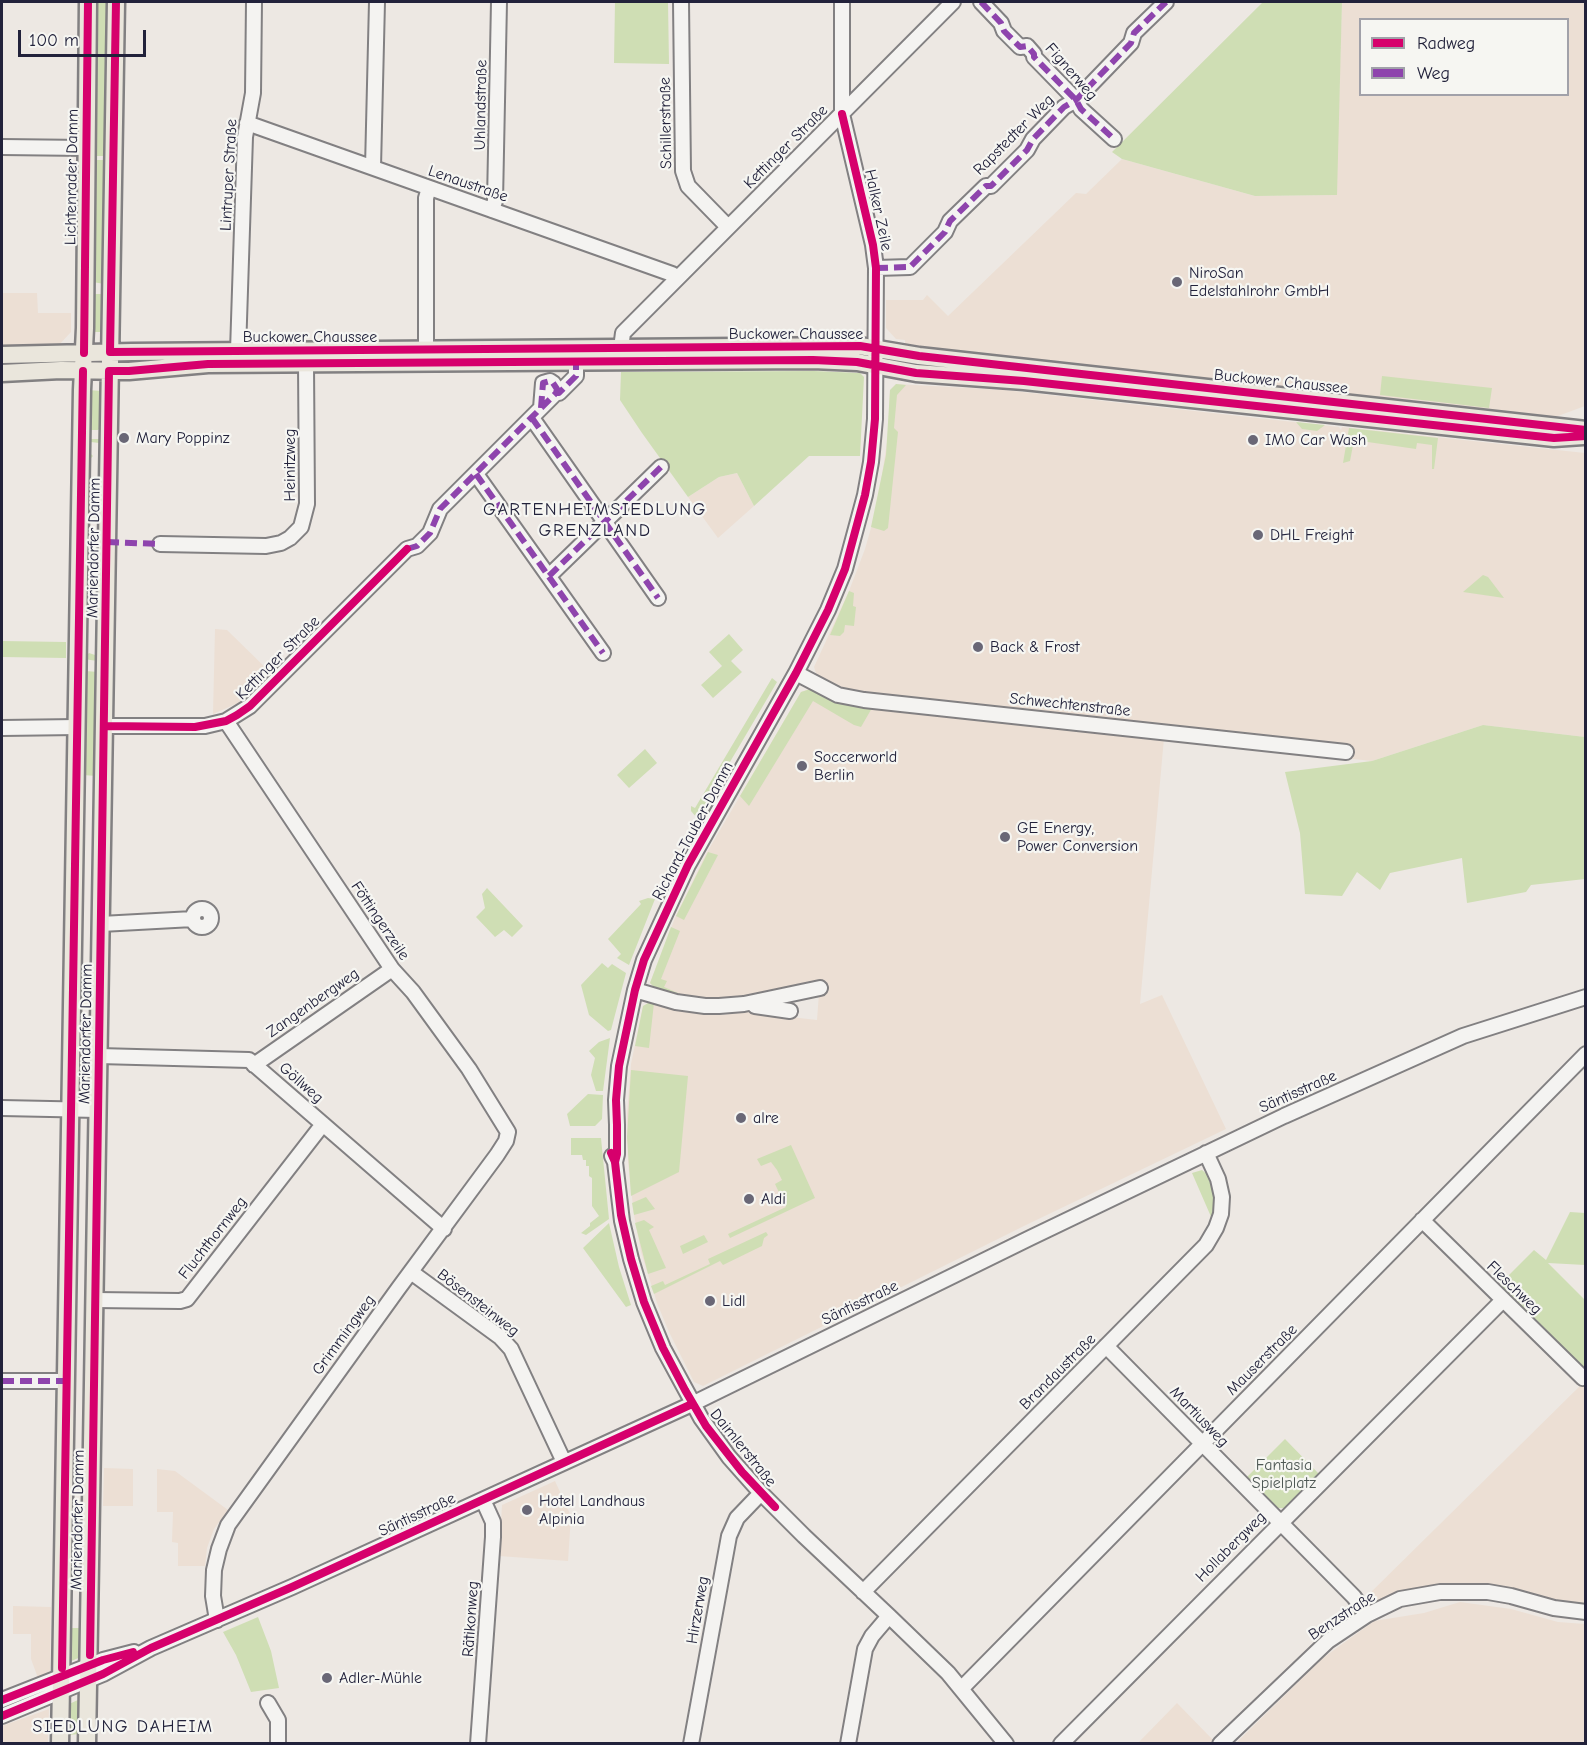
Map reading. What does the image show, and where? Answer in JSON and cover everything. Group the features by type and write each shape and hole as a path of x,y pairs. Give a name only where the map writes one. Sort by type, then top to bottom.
{"main road":[{"name":"Lichtenrader Damm","path":"84,353 88,2"},
{"path":"109,371 116,2"},
{"path":"85,289 112,289"},
{"name":"Buckower Chaussee","path":"2,356 239,344 857,362 916,373 1024,381 1554,438 1586,436"},
{"name":"Buckower Chaussee","path":"2,373 129,371 181,365 576,362 627,354 860,346 930,358 1586,430"},
{"name":"Mariendorfer Damm","path":"60,1743 84,353"},
{"name":"Mariendorfer Damm","path":"87,1743 99,1110 109,371"},
{"path":"81,435 108,435"}],"street":[{"name":"Lintruper Straße","path":"239,344 245,137 253,93 254,2"},
{"path":"373,167 377,2"},
{"name":"Uhlandstraße","path":"492,210 495,201 499,2"},
{"name":"Schillerstraße","path":"681,2 683,171 688,186 728,227"},
{"name":"Halker Zeile","path":"842,2 842,114 873,245 876,268 876,348"},
{"name":"Kettinger Straße","path":"627,354 640,315 953,2"},
{"name":"Fignerweg","path":"981,2 1001,23 1004,31 1020,47 1027,46 1035,54 1034,57 1077,100 1081,109 1114,139"},
{"name":"Rapstedter Weg","path":"876,268 910,267 945,232 950,221 986,186 991,186 1027,150 1033,138 1064,107 1077,100 1131,43 1134,33 1166,2"},
{"name":"Lenaustraße","path":"247,123 672,274 677,278"},
{"path":"2,147 86,148"},
{"path":"426,350 426,198 429,188"},
{"name":"Richard-Tauber-Damm","path":"692,1404 663,1348 638,1281 621,1215 610,1134 621,1051 635,990 654,936 688,865 796,673 835,593 862,509 871,462 875,419 876,348"},
{"name":"Kettinger Straße","path":"104,726 195,727 226,721 250,706 407,549 417,546 430,533 440,509 556,393 559,393 576,376 576,362"},
{"name":"Heinitzweg","path":"160,544 266,546 281,543 301,527 307,504 306,364"},
{"path":"536,413 604,522 658,598"},
{"path":"549,576 661,467"},
{"path":"476,474 603,653"},
{"name":"Schwechtenstraße","path":"796,673 837,695 864,700 1346,752"},
{"name":"Föttingerzeile","path":"226,721 392,969 413,992 468,1069 504,1125 508,1137"},
{"path":"2,728 77,727"},
{"path":"101,924 193,919"},
{"name":"Zangenbergweg","path":"254,1065 392,969"},
{"path":"635,990 676,1002 705,1006 744,1004 820,988"},
{"name":"Säntisstraße","path":"61,1685 89,1673 120,1666 151,1648 218,1620 692,1404 1206,1153 1463,1036 1585,1000"},
{"path":"744,1004 790,1011"},
{"name":"Mauserstraße","path":"962,1689 1586,1054"},
{"name":"Göllweg","path":"99,1056 242,1058 249,1060 444,1229"},
{"path":"2,1108 99,1110"},
{"name":"Fluchthornweg","path":"95,1300 180,1301 187,1299 323,1124"},
{"name":"Grimmingweg","path":"218,1620 213,1596 214,1570 228,1525 444,1229 508,1137"},
{"name":"Brandaustraße","path":"863,1592 1206,1245 1213,1235 1221,1214 1222,1197 1218,1179 1206,1153"},
{"name":"Fleschweg","path":"1422,1220 1584,1377"},
{"name":"Bösensteinweg","path":"411,1272 500,1337 511,1349 564,1462"},
{"name":"Hollabergweg","path":"1061,1743 1503,1299"},
{"name":"Martiusweg","path":"1107,1346 1358,1601 1367,1615"},
{"path":"2,1382 66,1381"},
{"name":"Daimlerstraße","path":"692,1404 724,1450 761,1493 890,1616 962,1689 1006,1743"},
{"name":"Hirzerweg","path":"691,1743 729,1536 737,1518 761,1493"},
{"name":"Rätikonweg","path":"478,1743 494,1537 493,1522 483,1500"},
{"name":"Benzstraße","path":"1220,1743 1328,1641 1367,1615 1400,1599 1462,1590 1511,1596 1554,1608 1586,1612"},
{"path":"848,1743 866,1648 872,1636 890,1616"},
{"path":"2,1700 61,1685"},
{"path":"2,1716 61,1685"},
{"path":"268,1703 278,1720 278,1743"}],"shaded area":[{"path":"1342,2 1585,2 1585,406 1547,420 917,347 905,345 905,340 896,339 886,328 886,300 923,300 927,295 948,316 1076,193 1086,194 1122,159 1255,196 1336,195"},
{"path":"2,293 37,293 38,313 71,313 71,332 58,346 2,347"},
{"path":"896,384 1004,390 1339,427 1341,430 1342,427 1585,453 1585,737 1483,725 1372,761 1241,747 1166,727 867,692 842,687 817,676 814,667 849,591 865,549 877,507 888,436 890,390"},
{"path":"737,473 754,506 718,538 688,497 719,477"},
{"path":"215,629 227,630 270,672 238,703 213,714"},
{"path":"810,689 833,700 861,707 1164,738 1140,1004 1162,995 1226,1129 1026,1225 703,1386 694,1382 669,1332 641,1252 628,1162 627,1114 631,1064 643,1006 650,1002 698,1014 721,1015 747,1012 817,1020 820,980 733,998 714,999 685,996 654,987 650,983 675,918 706,854 801,692"},
{"path":"1585,1381 1585,1608 1572,1607 1493,1587 1464,1585 1440,1586 1373,1605 1367,1604 1364,1599"},
{"path":"104,1468 133,1469 133,1506 103,1506"},
{"path":"157,1469 175,1471 228,1510 214,1529 207,1548 205,1566 178,1566 178,1543 172,1542 173,1512 157,1512"},
{"path":"555,1481 571,1516 568,1561 499,1556 502,1505"},
{"path":"1460,1602 1511,1609 1558,1622 1585,1624 1585,1743 1236,1743 1323,1658 1374,1621 1424,1613"},
{"path":"13,1606 51,1607 50,1674 38,1678 31,1659 31,1634 13,1634"},
{"path":"1177,1703 1214,1741 1211,1744 1138,1743"},
{"path":"49,1709 48,1743 2,1743 2,1726"}],"green space":[{"path":"93,2 110,2 108,156 91,156"},
{"path":"615,2 668,2 669,64 614,63"},
{"path":"1263,2 1342,2 1337,195 1255,196 1122,159 1112,152"},
{"path":"91,160 108,160 104,284 93,282"},
{"path":"104,294 105,332 92,332 93,295"},
{"path":"814,371 860,373 864,377 860,456 809,456 754,506 737,473 719,477 688,497 620,400 621,372"},
{"path":"1382,376 1492,388 1489,408 1380,395"},
{"path":"896,384 906,385 897,395 894,428 898,432 888,528 884,531 871,527 886,455 890,390"},
{"path":"88,390 101,391 100,428 98,430 89,430"},
{"path":"1296,422 1325,425 1317,431 1302,429"},
{"path":"1349,428 1438,438 1434,469 1432,469 1432,445 1417,443 1416,449 1354,440 1350,461 1343,463"},
{"path":"89,439 100,439 102,442 100,657 98,661 83,659 87,442","holes":["91,442 99,443 95,655 89,653 87,655 90,459 93,456 87,450"]},
{"path":"1483,575 1488,577 1504,598 1463,592"},
{"path":"849,591 854,593 853,606 856,607 854,626 845,625 844,632 840,636 830,635"},
{"path":"729,634 743,650 731,661 742,672 713,698 701,685 722,666 709,652"},
{"path":"2,641 66,642 66,658 2,657"},
{"path":"85,671 99,672 97,776 82,775"},
{"path":"772,678 777,682 697,818 691,811 691,806 695,808"},
{"path":"810,689 840,702 872,708 861,727 813,701 749,806 740,796 801,692"},
{"path":"1483,725 1585,737 1585,879 1531,885 1526,892 1467,903 1462,858 1390,873 1380,890 1357,872 1342,896 1305,894 1300,833 1285,772 1372,761"},
{"path":"645,749 657,763 629,788 617,775"},
{"path":"708,852 718,855 684,920 676,916"},
{"path":"487,888 523,926 512,937 504,930 495,937 476,917 485,908 482,894"},
{"path":"648,898 655,899 629,965 617,958 621,954 608,939 641,904 639,901"},
{"path":"79,912 82,912 80,1067 77,1067"},
{"path":"671,927 680,931 661,979 667,981 664,987 685,996 654,987 650,983"},
{"path":"602,963 608,968 612,964 626,973 611,1030 608,1031 589,1015 581,985"},
{"path":"650,1002 654,1003 649,1048 635,1046 643,1006"},
{"path":"610,1038 603,1091 596,1091 591,1075 595,1058 589,1051 599,1042"},
{"path":"631,1070 688,1076 679,1172 631,1196 627,1137"},
{"path":"588,1094 603,1095 602,1119 595,1126 570,1126 567,1114"},
{"path":"571,1138 601,1138 609,1219 586,1235 581,1233 599,1216 592,1206 592,1178 589,1176 589,1166 586,1166 586,1160 583,1160 582,1155 571,1155"},
{"path":"791,1145 815,1198 730,1238 728,1234 786,1207 775,1184 782,1180 777,1170 771,1162 761,1166 757,1159"},
{"path":"1202,1170 1209,1176 1214,1189 1215,1212 1212,1219 1192,1173"},
{"path":"646,1197 655,1209 634,1215 632,1203"},
{"path":"1570,1212 1585,1213 1585,1265 1548,1263 1585,1300 1585,1367 1498,1286 1534,1250 1546,1260"},
{"path":"644,1220 654,1227 649,1230 666,1268 648,1274 635,1223"},
{"path":"609,1223 631,1305 626,1307 583,1248"},
{"path":"766,1232 768,1235 764,1238 762,1246 723,1265 720,1261 654,1294 651,1286 663,1281 665,1285 710,1264 708,1259"},
{"path":"704,1235 708,1242 683,1254 680,1246"},
{"name":"Fantasia Spielplatz","path":"1285,1439 1319,1474 1284,1508 1275,1508 1246,1478"},
{"path":"258,1617 271,1651 279,1688 251,1692 236,1655 223,1632"},
{"path":"70,1628 83,1628 85,1655 67,1663"},
{"path":"80,1699 79,1734 68,1735 66,1734 67,1705"}],"marked path":[{"path":"981,2 1001,23 1004,31 1020,47 1027,46 1034,57 1076,100 1081,109 1114,139"},
{"path":"876,268 910,267 945,232 950,221 986,186 991,186 1027,150 1033,139 1064,107 1076,100 1131,43 1134,33 1166,2"},
{"path":"407,549 417,546 430,533 440,509 556,393 559,393 576,376 576,362"},
{"path":"541,408 543,383 550,381 553,383 557,389 556,393"},
{"path":"532,418 658,598"},
{"path":"549,576 661,467"},
{"path":"476,474 603,653"},
{"path":"107,542 160,544"},
{"path":"2,1381 66,1381"}],"cycle path":[{"path":"84,353 88,2"},
{"path":"116,2 110,352 860,346 919,356 1586,430"},
{"path":"615,1162 619,1066 635,990 644,960 688,865 796,673 828,610 845,569 865,495 875,419 876,268 873,245 842,114"},
{"path":"90,1655 109,371 208,364 813,360 857,362 916,373 1024,381 1554,438 1586,436"},
{"path":"62,1668 83,371"},
{"path":"104,726 195,727 226,721 237,715 250,706 407,549"},
{"path":"611,1153 615,1162 621,1215 631,1259 644,1302 663,1348 706,1426 742,1472 775,1507"},
{"path":"2,1716 103,1674 151,1648 292,1587 692,1404"},
{"path":"2,1700 103,1660 133,1652"}],"place":[{"name":"NiroSan Edelstahlrohr GmbH","path":"1177,282"},
{"name":"Mary Poppinz","path":"124,438"},
{"name":"IMO Car Wash","path":"1253,440"},
{"name":"DHL Freight","path":"1258,535"},
{"name":"Back & Frost","path":"978,647"},
{"name":"Soccerworld Berlin","path":"802,766"},
{"name":"GE Energy, Power Conversion","path":"1005,837"},
{"name":"alre","path":"741,1118"},
{"name":"Aldi","path":"749,1199"},
{"name":"Lidl","path":"710,1301"},
{"name":"Hotel Landhaus Alpinia","path":"527,1510"},
{"name":"Adler-Mühle","path":"327,1678"}],"district":[{"name":"GARTENHEIMSIEDLUNG GRENZLAND","path":"595,520"},
{"name":"SIEDLUNG DAHEIM","path":"123,1727"}]}
